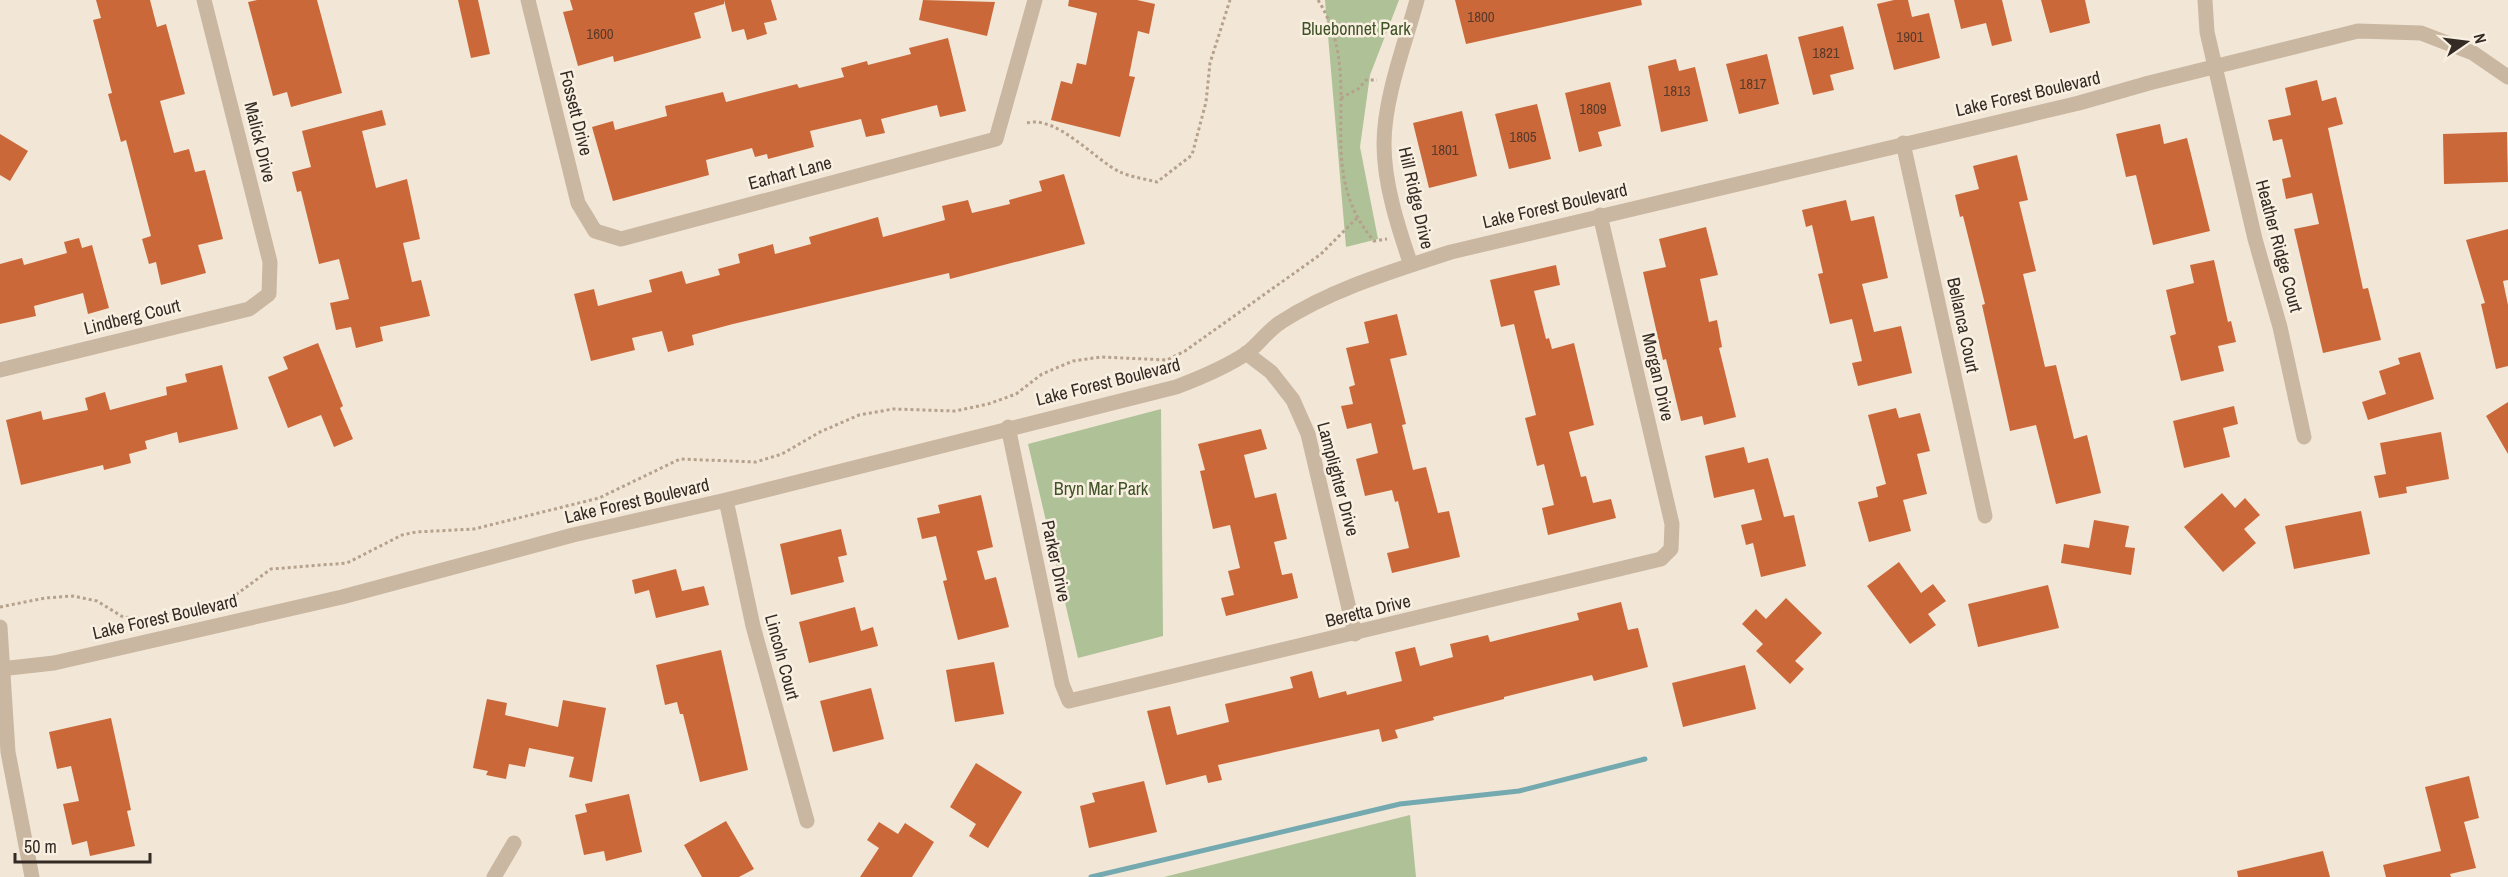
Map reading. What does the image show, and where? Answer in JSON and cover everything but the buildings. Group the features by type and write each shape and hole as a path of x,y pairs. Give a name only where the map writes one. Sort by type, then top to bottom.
{"street":[{"name":"Malick Drive","path":"204,0 270,262 269,294"},
{"name":"Fossett Drive","path":"528,0 578,203 595,231"},
{"name":"Earhart Lane","path":"595,231 621,239 996,139 1035,0"},
{"name":"Hill Ridge Drive","path":"1412,265 1401,236 1386,169 1384,143 1386,115 1417,0"},
{"name":"Heather Ridge Court","path":"2205,0 2207,32 2255,239 2280,327 2304,437"},
{"name":"Lake Forest Boulevard","path":"2,669 54,663 342,597 573,535 726,500 1008,427 1176,387 1204,377 1246,353 1279,323 1317,302 1451,252 1600,214 1748,183 1904,143 2079,103 2358,31 2421,33 2473,54 2508,77"},
{"name":"Bellanca Court","path":"1904,143 1985,516"},
{"name":"Morgan Drive","path":"1600,214 1672,524 1671,549"},
{"name":"Lindberg Court","path":"0,370 249,309 269,294"},
{"name":"Lamplighter Drive","path":"1246,353 1271,372 1293,400 1308,434 1355,634"},
{"name":"Parker Drive","path":"1008,427 1062,684 1069,700"},
{"name":"Lincoln Court","path":"726,500 753,626 807,821"},
{"name":"Beretta Drive","path":"1069,700 1652,562 1661,559 1671,549"},
{"path":"0,627 8,752 32,877"},
{"path":"494,877 514,843"}],"path":[{"path":"1027,123 1035,121 1052,126 1119,171 1156,182 1192,155 1206,102 1210,63 1230,0"},
{"path":"1318,0 1333,27 1339,50 1340,168 1358,217 1374,242 1401,236"},
{"path":"1341,98 1358,89 1366,80 1395,81"},
{"path":"0,607 45,598 73,596 97,601 123,617 147,619 230,599 271,569 347,563 402,535 416,532 474,529 600,498 680,459 756,462 782,454 820,432 859,416 893,409 955,411 988,404 1016,394 1042,374 1073,361 1101,357 1167,360 1185,351 1321,254 1358,217"}],"green space":[{"name":"Bluebonnet Park","path":"1325,0 1399,0 1370,75 1360,147 1378,239 1346,247"},
{"name":"Bryn Mar Park","path":"1161,409 1163,636 1078,658 1028,444"},
{"path":"1410,815 1416,877 1164,877"}],"waterway":[{"path":"1091,877 1400,804 1519,791 1645,759"}]}
